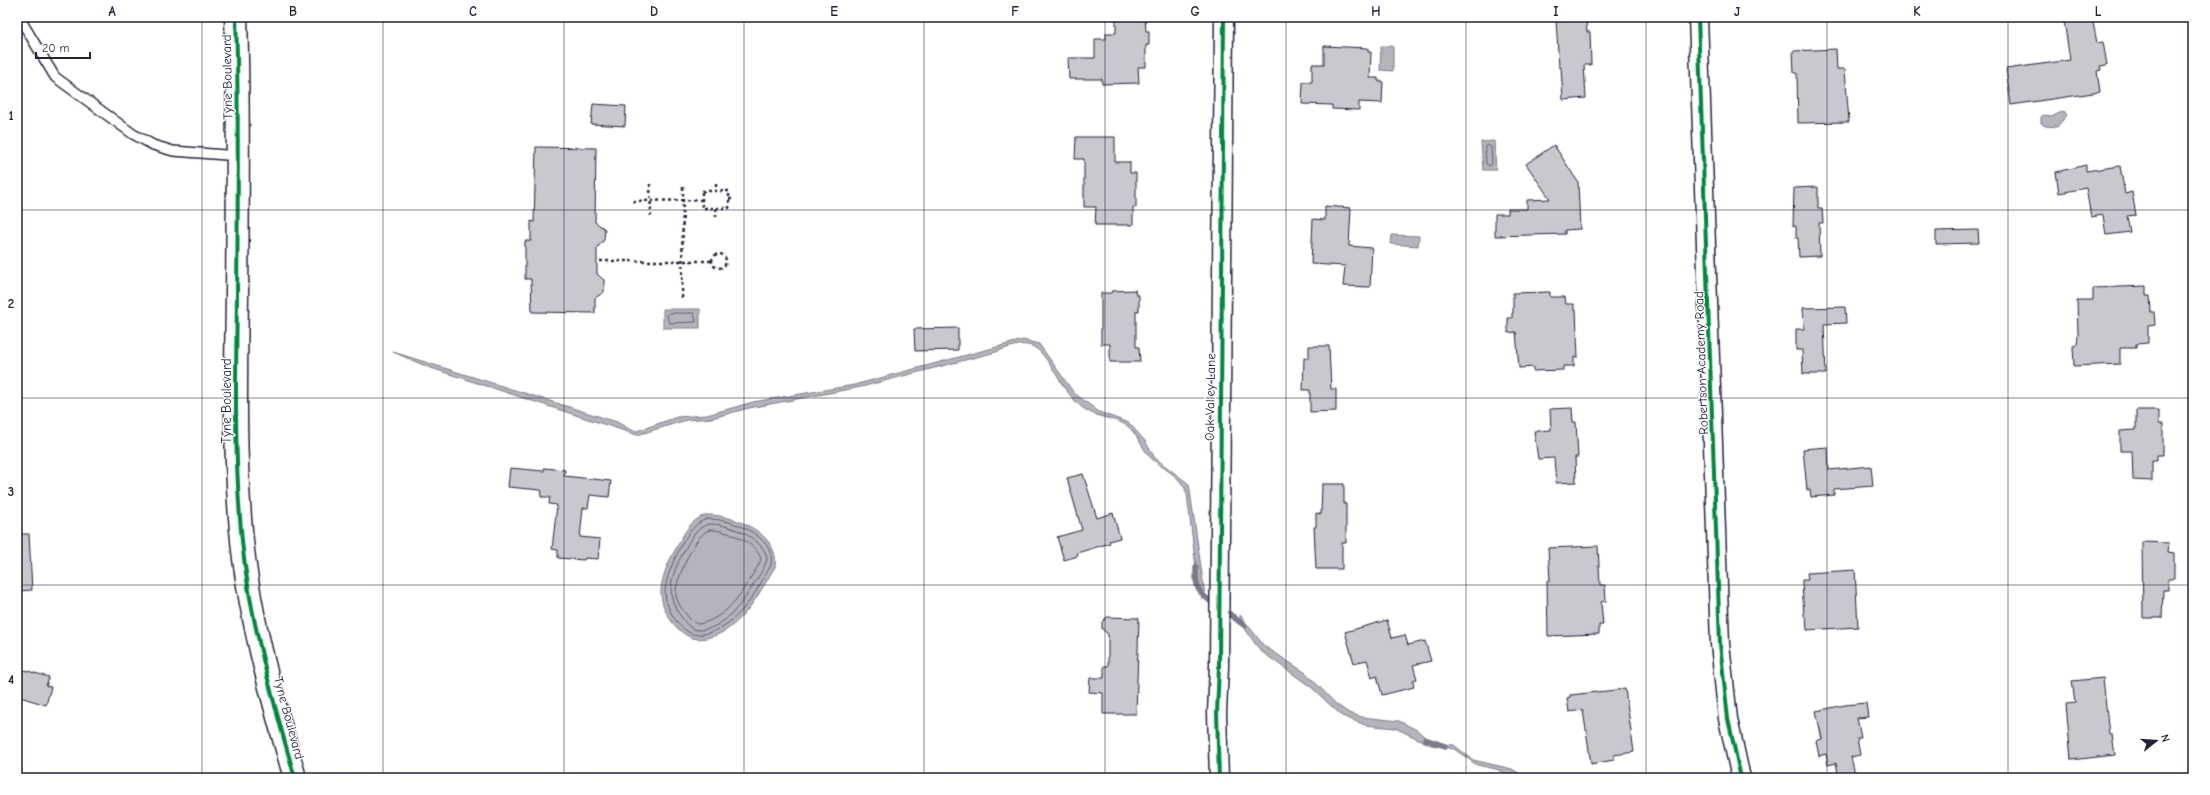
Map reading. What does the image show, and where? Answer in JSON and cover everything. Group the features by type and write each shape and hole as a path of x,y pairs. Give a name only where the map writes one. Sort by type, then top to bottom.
{"street":[{"name":"Tyne Boulevard","path":"236,17 238,156 236,464 241,531 249,588 270,692 295,778"},
{"name":"Oak Valley Lane","path":"1219,778 1217,713 1219,666 1224,17"},
{"name":"Robertson Academy Road","path":"1698,17 1720,644 1728,719 1741,778"}],"lane":[{"path":"18,17 55,77 133,134 153,145 173,151 238,156"}],"path":[{"path":"650,184 651,216"},
{"path":"716,184 716,191"},
{"path":"682,298 683,187"},
{"path":"702,191 728,191 728,199 729,208 702,208 702,191"},
{"path":"728,199 734,199"},
{"path":"633,201 702,200"},
{"path":"716,208 716,217"},
{"path":"718,254 724,256 726,262 724,266 718,268 714,266 712,261 718,254"},
{"path":"600,261 712,261"}],"water":[{"path":"1381,46 1393,46 1393,71 1380,70"},
{"path":"2064,111 2067,115 2057,127 2045,126 2041,123 2041,117 2044,115 2053,116"},
{"path":"1494,141 1496,170 1483,170 1481,142"},
{"path":"1392,235 1419,236 1418,246 1391,244"},
{"path":"663,309 700,309 700,328 663,328"},
{"path":"1023,340 1039,344 1074,393 1099,412 1129,423 1145,441 1155,458 1189,484 1205,595 1202,599 1197,576 1187,494 1181,482 1151,458 1136,436 1126,425 1091,413 1078,404 1064,387 1046,359 1034,347 1029,345 1015,346 861,387 749,408 712,418 687,420 637,435 428,367 393,352 617,422 631,430 637,431 677,417 707,415 753,402 854,385"},
{"path":"706,515 729,518 753,528 771,545 775,555 775,567 741,618 725,631 717,635 698,639 684,634 669,618 661,597 661,590 667,567 683,535 692,523"},
{"path":"1240,615 1264,646 1306,673 1337,705 1349,713 1362,717 1399,721 1417,730 1432,743 1454,745 1473,760 1512,769 1527,778 1516,778 1496,769 1477,765 1454,749 1431,745 1395,728 1365,725 1342,716 1311,687 1262,652 1240,623"}],"building":[{"path":"1116,17 1145,17 1146,31 1149,31 1149,45 1146,45 1146,67 1138,67 1139,83 1102,84 1102,79 1069,79 1068,58 1095,58 1095,39 1106,39 1106,33 1116,33"},
{"path":"2092,17 2097,43 2103,42 2107,65 2100,66 2101,70 2097,71 2100,92 2011,105 2006,69 2070,60 2064,21"},
{"path":"1586,19 1587,32 1590,32 1591,65 1584,65 1586,98 1563,100 1556,21"},
{"path":"1324,46 1368,48 1368,52 1371,52 1370,78 1378,78 1378,81 1383,81 1382,103 1359,102 1359,110 1332,109 1332,105 1302,104 1303,82 1312,82 1312,64 1324,64"},
{"path":"1836,49 1837,69 1845,69 1849,122 1798,123 1797,73 1794,73 1793,51"},
{"path":"593,104 626,106 625,126 591,124"},
{"path":"1076,137 1115,137 1115,162 1130,162 1130,173 1136,173 1136,208 1133,207 1133,225 1095,225 1096,207 1084,207 1084,159 1075,159"},
{"path":"1554,145 1578,182 1580,229 1565,230 1565,234 1495,236 1495,214 1508,214 1508,209 1527,209 1527,200 1550,199 1526,164"},
{"path":"536,147 596,148 595,222 605,229 604,240 597,248 597,274 604,280 604,292 595,298 595,313 532,312 531,279 525,279 525,241 531,241 531,221 534,222"},
{"path":"2086,165 2086,171 2120,166 2125,194 2132,192 2136,215 2127,216 2130,232 2106,235 2103,215 2091,217 2086,188 2059,193 2056,172"},
{"path":"1818,187 1818,208 1822,208 1823,223 1819,223 1820,256 1799,257 1796,226 1793,226 1794,188"},
{"path":"1325,206 1351,208 1349,246 1372,248 1370,287 1343,286 1345,266 1311,264 1313,219 1325,220"},
{"path":"1978,230 1979,243 1936,244 1936,231"},
{"path":"2146,286 2146,296 2150,296 2151,312 2154,312 2155,325 2148,326 2148,343 2136,344 2136,348 2120,348 2120,364 2074,366 2073,346 2077,345 2078,334 2077,300 2093,300 2093,288"},
{"path":"1135,290 1136,295 1139,295 1139,311 1136,311 1136,347 1139,347 1140,362 1110,362 1110,344 1101,344 1101,293"},
{"path":"1550,292 1550,297 1565,297 1566,304 1574,304 1574,310 1576,310 1578,357 1574,357 1574,366 1563,366 1563,370 1533,371 1533,367 1519,368 1516,332 1508,333 1508,318 1512,318 1513,313 1513,293"},
{"path":"1845,307 1846,323 1824,324 1826,374 1803,374 1802,350 1796,350 1796,329 1804,329 1803,308"},
{"path":"958,328 958,350 915,351 914,329"},
{"path":"1309,346 1329,346 1331,389 1336,389 1336,411 1310,412 1310,390 1303,390 1304,358 1309,358"},
{"path":"1572,408 1573,422 1576,422 1578,457 1575,457 1576,482 1556,483 1554,458 1538,459 1534,431 1551,430 1550,409"},
{"path":"2136,410 2159,410 2159,424 2163,424 2163,455 2157,455 2157,461 2152,461 2152,481 2133,480 2132,451 2120,451 2120,431 2136,430"},
{"path":"1828,447 1829,470 1871,466 1873,486 1834,489 1834,495 1811,497 1810,490 1807,490 1803,449"},
{"path":"510,468 544,471 544,468 565,470 564,476 611,481 609,497 590,495 588,508 583,508 580,537 600,539 598,559 585,558 584,560 558,558 558,550 552,549 557,505 549,504 550,497 541,497 542,491 540,490 508,487"},
{"path":"1083,474 1097,518 1113,513 1120,538 1109,541 1110,543 1077,553 1078,556 1064,560 1057,537 1082,530 1067,478"},
{"path":"1322,484 1344,484 1344,504 1346,504 1346,543 1342,543 1342,569 1316,569 1314,527 1316,527 1316,513 1321,514"},
{"path":"17,534 29,534 32,590 17,591"},
{"path":"2142,542 2169,543 2168,552 2174,553 2174,579 2168,579 2168,590 2163,590 2162,618 2143,618"},
{"path":"1598,546 1600,585 1605,585 1606,601 1601,602 1603,625 1599,625 1599,634 1548,636 1547,581 1550,581 1548,548"},
{"path":"1855,570 1858,627 1807,630 1806,618 1804,616 1802,580 1808,580 1807,573"},
{"path":"1107,617 1139,618 1136,714 1103,714 1103,693 1089,692 1090,678 1104,678 1104,666 1108,666 1108,634 1102,629 1102,622"},
{"path":"1387,620 1392,638 1405,635 1408,645 1425,641 1431,661 1413,665 1417,679 1413,680 1414,687 1382,695 1377,676 1372,678 1367,660 1354,663 1345,632"},
{"path":"17,668 49,677 46,686 51,687 46,705 17,696"},
{"path":"2103,678 2109,734 2112,734 2115,755 2071,760 2066,704 2075,703 2072,681"},
{"path":"1625,689 1634,752 1614,755 1614,760 1591,764 1583,710 1569,712 1567,698 1570,697 1570,695"},
{"path":"1866,703 1868,717 1857,718 1861,738 1857,738 1860,755 1851,757 1856,778 1839,778 1836,763 1828,765 1826,754 1819,756 1816,741 1822,739 1816,711 1845,705"}],"waterway":[{"path":"1196,567 1198,589 1204,597 1216,605"},
{"path":"1223,609 1245,626"},
{"path":"1425,739 1445,746"}],"cycle path":[{"path":"236,17 238,87 236,412 237,471 241,530 244,561 255,624 295,778"},
{"path":"1219,778 1217,713 1219,666 1224,17"},
{"path":"1698,17 1720,644 1728,719 1741,778"}]}
